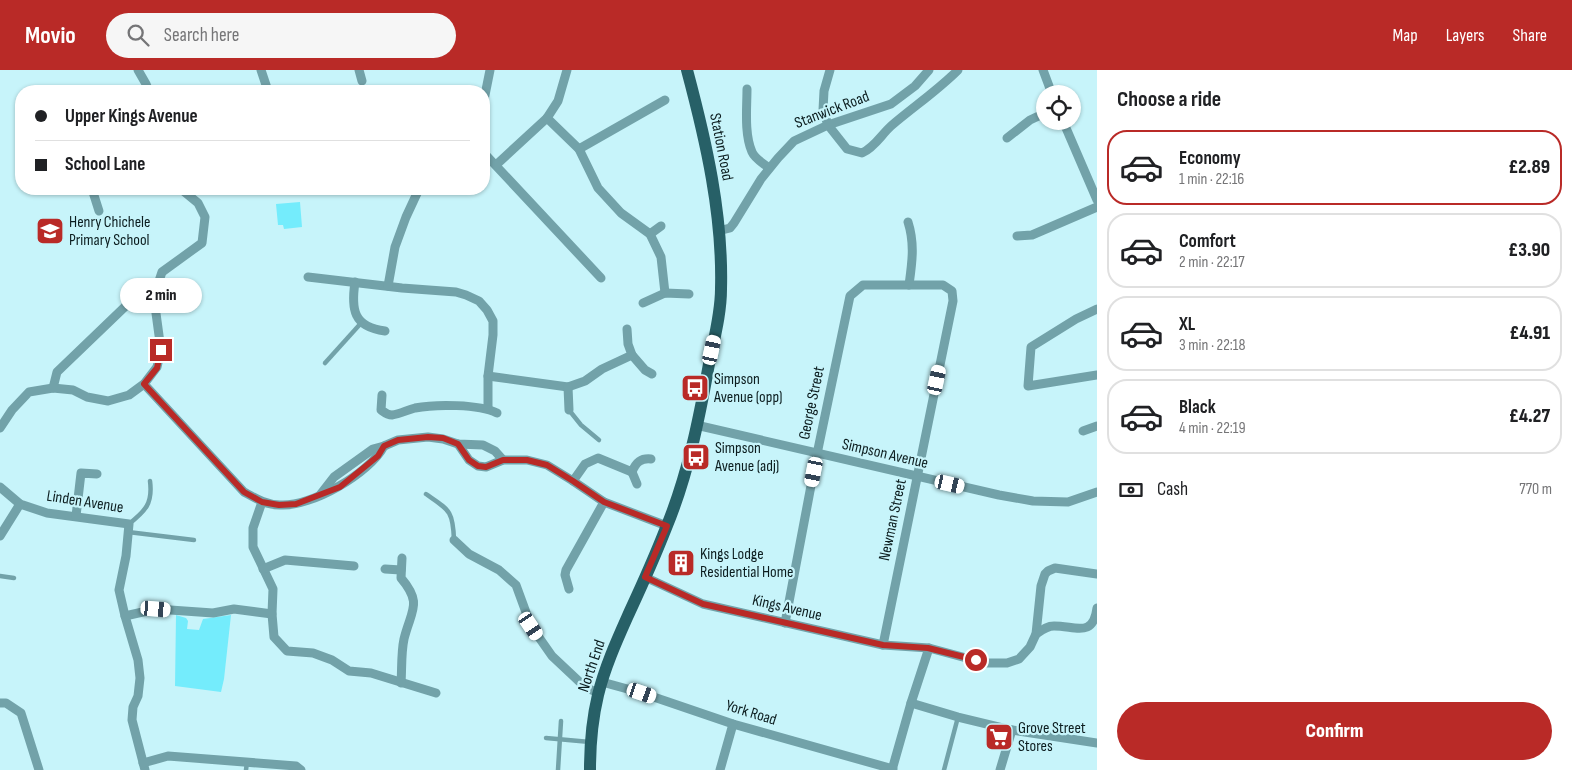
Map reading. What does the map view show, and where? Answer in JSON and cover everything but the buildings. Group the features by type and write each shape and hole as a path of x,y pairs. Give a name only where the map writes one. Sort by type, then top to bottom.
{"main road":[{"name":"Station Road","path":"687,70 703,132 713,185 721,290 718,322 696,425"},
{"name":"North End","path":"590,770 591,742 600,688 610,655 667,526 684,477 696,425"}],"street":[{"path":"138,70 146,85"},
{"path":"261,70 266,85"},
{"path":"359,70 362,81"},
{"path":"487,85 490,70"},
{"path":"496,165 547,118 558,101 567,70"},
{"path":"830,70 824,91 824,110 828,125 847,149 862,153 870,149 891,126 942,86 958,70"},
{"name":"Stanwick Road","path":"718,231 730,228 769,168 794,141 828,125 891,104 915,86 929,70"},
{"path":"1043,70 1049,85"},
{"path":"747,88 747,126 752,151 757,159 769,168"},
{"path":"579,149 665,100"},
{"path":"1006,138 1036,117"},
{"path":"547,118 579,149 598,188 621,212 650,234 660,257 665,293"},
{"path":"1067,130 1097,200"},
{"path":"490,160 601,278"},
{"path":"94,195 99,211"},
{"path":"0,428 12,410 29,392 53,388 73,390 87,397 108,401 129,395 144,384 157,368 161,350 154,306 155,293 162,272 202,243 205,217 198,203 188,195"},
{"path":"388,286 395,247 416,195"},
{"path":"1017,236 1032,235 1097,208"},
{"path":"908,222 912,236 913,256 909,285"},
{"path":"650,234 660,226"},
{"path":"308,277 456,292 479,301 493,321 494,335 488,376 488,408"},
{"path":"355,282 352,301 357,316 362,322 374,329 384,331"},
{"name":"Newman Street","path":"883,645 953,301 952,291 943,284 909,285"},
{"name":"George Street","path":"785,623 817,454 850,296 863,286 909,285"},
{"path":"53,388 57,372 133,299 155,293"},
{"path":"644,303 665,293 689,294"},
{"path":"1097,309 1076,319 1031,347 1028,386 1097,375"},
{"path":"627,329 628,344 632,355 645,370 652,374"},
{"path":"488,376 568,387 585,381 602,369 632,355"},
{"path":"144,384 244,492 262,502 279,505 296,504 320,495 334,477 373,449 398,440 428,437 443,438 458,444 483,445 495,451 503,460"},
{"path":"568,387 569,410"},
{"path":"382,395 381,410 386,414 392,415 416,408 440,405 488,408 496,413"},
{"name":"Simpson Avenue","path":"696,425 999,496 1033,501 1068,502 1097,492"},
{"path":"1083,431 1097,426"},
{"path":"458,444 469,460 478,466 486,467 503,460 527,460 547,465 604,502 667,526"},
{"path":"573,481 585,464 598,458 632,472"},
{"path":"637,484 632,472 635,464 641,460 651,459"},
{"path":"76,516 81,472 98,474"},
{"name":"Linden Avenue","path":"0,487 20,504 46,513 76,516 128,528 126,556 119,590 138,660 140,678 132,720 144,766"},
{"path":"262,502 253,528 253,547 273,589 272,614 274,637 286,652 313,653 332,660 349,671 371,673 436,693"},
{"path":"569,589 565,575 566,570 604,502"},
{"path":"0,536 20,504"},
{"name":"York Road","path":"454,540 469,554 499,570 516,585 531,626 552,656 584,687 642,693 733,724 893,769"},
{"path":"401,682 404,641 415,603 411,589 401,578 402,558"},
{"path":"263,569 285,560 354,566"},
{"path":"1036,634 1041,586 1048,571 1055,568 1097,574"},
{"path":"386,569 401,570"},
{"name":"Kings Avenue","path":"645,577 703,604 883,645 928,648 986,662 1008,664 1019,659 1030,647 1036,634"},
{"path":"1036,634 1044,628 1053,626 1080,630 1087,628 1096,618 1097,608"},
{"path":"125,616 156,609 213,614 234,609 272,614"},
{"path":"893,769 928,648"},
{"path":"0,703 6,703 21,713 39,770"},
{"path":"911,703 1012,730 1097,743"},
{"path":"720,770 733,724"},
{"path":"1000,770 1012,730"},
{"path":"144,766 168,756 246,766 296,766 301,770"}],"lane":[{"path":"325,363 362,322"},
{"path":"569,410 580,425 599,440"},
{"path":"128,528 147,507 151,488 150,481"},
{"path":"426,494 442,505 452,518 454,540"},
{"path":"128,528 194,540"},
{"path":"0,576 14,578"},
{"path":"944,770 958,717"},
{"path":"558,770 561,721"},
{"path":"546,738 591,742"}],"shaded area":[{"path":"300,202 302,227 284,229 283,225 278,225 276,204"},
{"path":"176,615 186,618 188,621 187,629 199,630 203,619 231,615 221,692 175,686"}],"place":[{"name":"Henry Chichele Primary School","path":"50,231"},
{"name":"Simpson Avenue (opp)","path":"695,388"},
{"name":"Simpson Avenue (adj)","path":"696,457"},
{"name":"Kings Lodge Residential Home","path":"681,563"},
{"name":"Grove Street Stores","path":"999,737"}],"route":[{"path":"161,350 157,368 144,384 244,492 262,502 279,505 296,504 340,487 378,456 384,446 398,440 428,437 443,438 458,444 469,460 478,466 486,467 503,460 527,460 547,465 604,502 667,526 645,577 693,600 703,604 883,645 928,648 976,660"}]}
